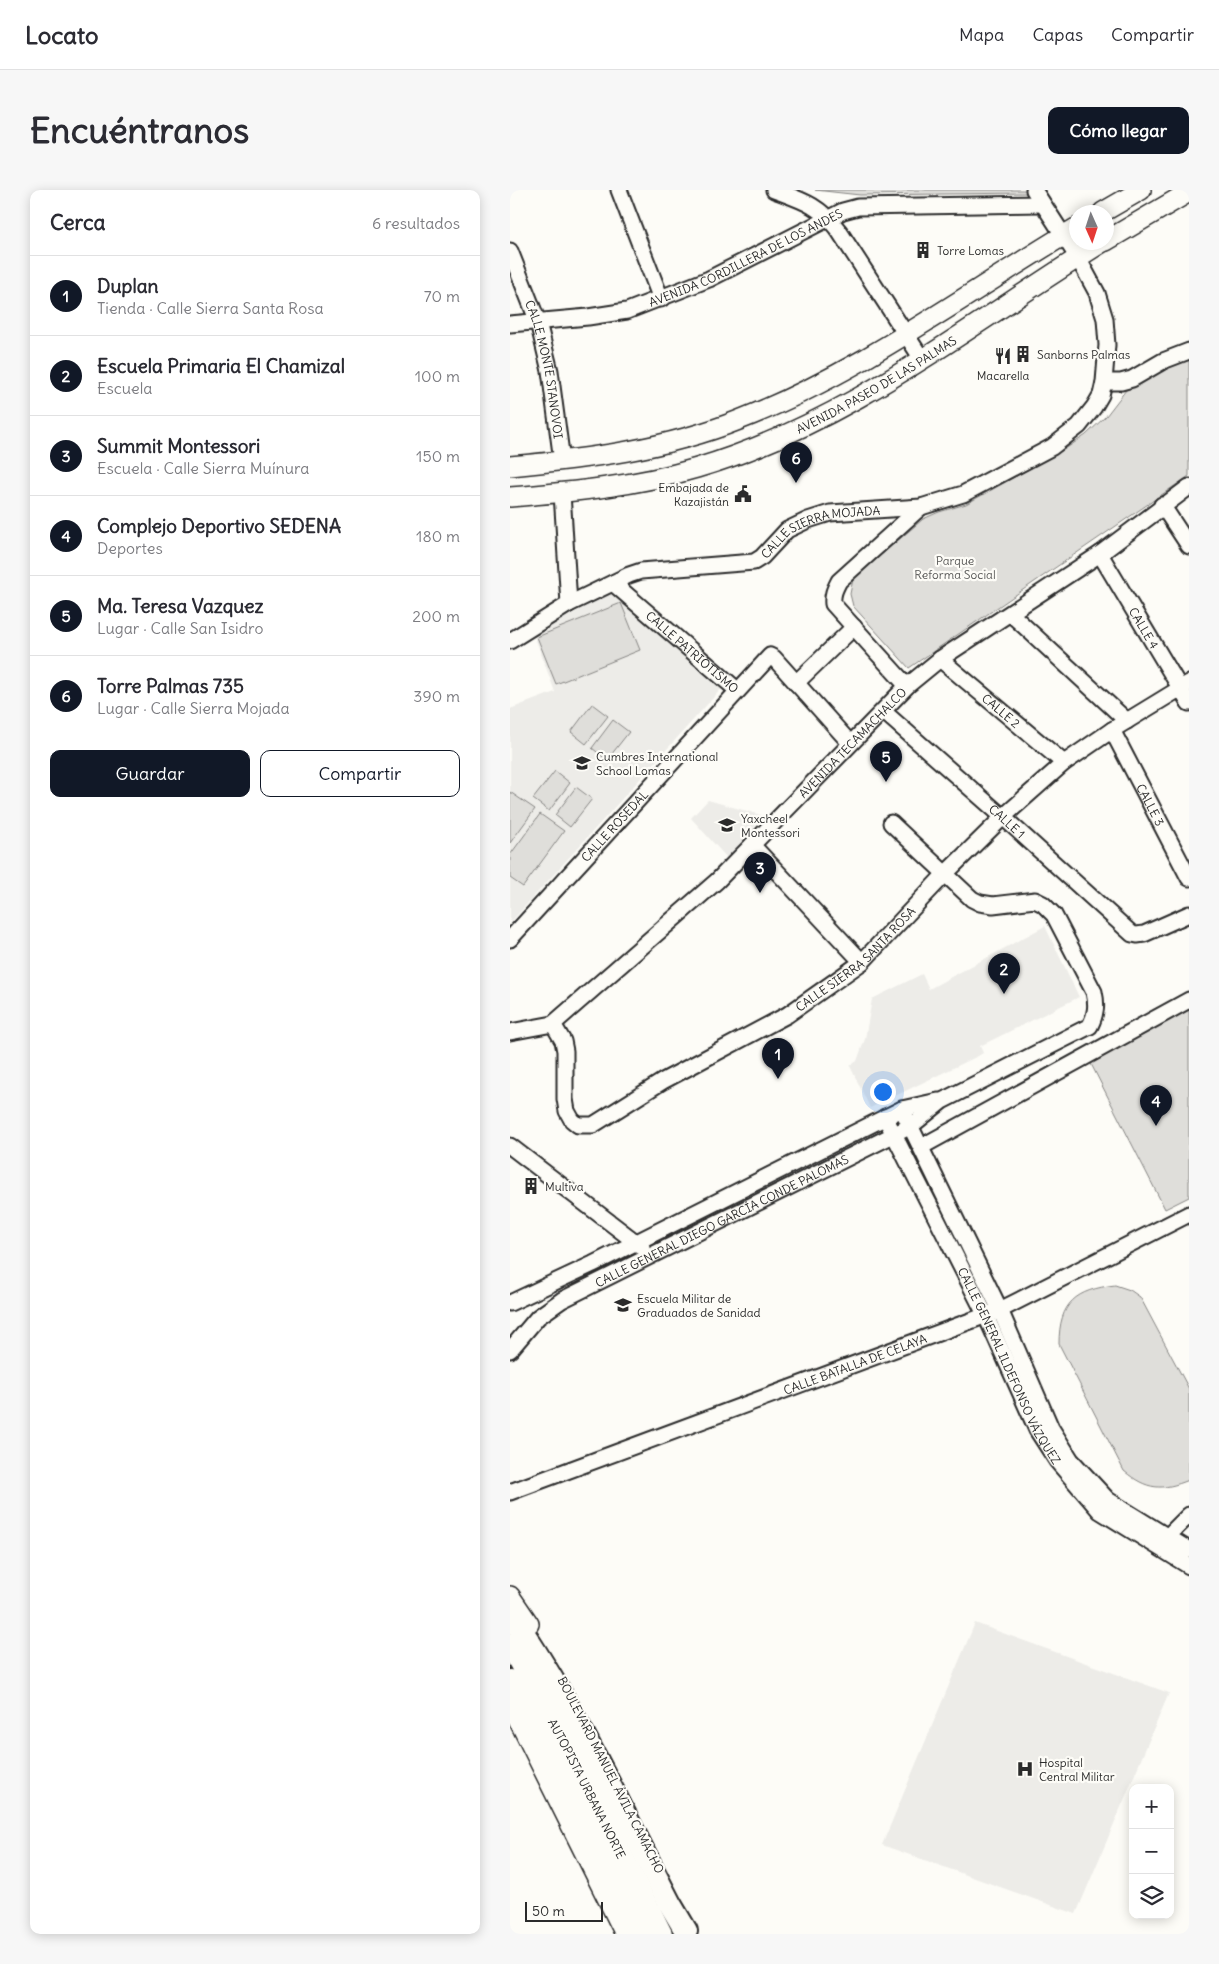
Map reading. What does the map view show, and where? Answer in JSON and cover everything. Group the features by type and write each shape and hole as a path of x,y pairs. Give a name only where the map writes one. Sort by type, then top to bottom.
{"highway":[{"path":"510,1612 552,1677 598,1762 670,1904 680,1933"},
{"name":"BOULEVARD MANUEL ÁVILA CAMACHO","path":"510,1632 680,1933"},
{"name":"AUTOPISTA URBANA NORTE","path":"510,1644 567,1747 661,1934"},
{"name":"AUTOPISTA URBANA NORTE","path":"510,1667 582,1804 647,1934"},
{"path":"510,1681 557,1769 638,1934"}],"main road":[{"path":"1114,206 1141,190"},
{"name":"AVENIDA PASEO DE LAS PALMAS","path":"1114,237 1189,192"},
{"path":"510,466 588,458 680,439 737,421 795,397 906,334 1069,233"},
{"name":"AVENIDA PASEO DE LAS PALMAS","path":"510,497 591,490 663,477 699,467 750,449 801,428 922,359 1092,250"},
{"path":"588,458 584,466 585,479 591,490"},
{"path":"542,463 553,494"},
{"name":"BOULEVARD MANUEL ÁVILA CAMACHO","path":"510,1596 564,1680 620,1788 674,1902 680,1933"},
{"path":"512,1712 625,1934"}],"street":[{"path":"619,190 661,299"},
{"path":"774,190 803,201 820,210 828,217 922,359"},
{"name":"CALLE SIERRA MOJADA","path":"1034,190 1042,204 1069,231"},
{"name":"AVENIDA CORDILLERA DE LOS ANDES","path":"510,324 588,317 627,310 661,299 741,264 828,217 858,207 1042,204"},
{"name":"CALLE SIERRA MOJADA","path":"510,641 569,604 629,574 641,571 754,562 762,557 787,530 808,520 830,513 920,507 963,494 1052,447 1079,426 1101,395 1104,382 1107,345 1105,319 1098,293 1078,258 1076,250"},
{"name":"CALLE MONTE STANOVOI","path":"510,251 538,322 550,371 562,461"},
{"path":"1104,382 1122,382 1132,379 1163,361 1189,350"},
{"name":"AVENIDA TECAMACHALCO","path":"553,1024 716,881 907,686 940,658 1011,614 1100,554 1162,505 1189,487"},
{"path":"553,494 569,604"},
{"path":"1162,505 1189,546"},
{"path":"907,686 833,604 833,592 840,581 920,507"},
{"name":"CALLE 4","path":"1100,554 1185,685 1189,703"},
{"name":"CALLE PATRIOTISMO","path":"613,583 737,690 770,656 774,658 850,743"},
{"path":"1011,614 1127,721"},
{"path":"796,683 854,627"},
{"name":"CALLE 2","path":"940,658 1064,762"},
{"name":"CALLE SIERRA SANTA ROSA","path":"553,1024 563,1041 566,1051 565,1100 568,1111 572,1120 578,1125 593,1125 663,1081 787,1016 862,962 945,874 1003,817 1064,762 1185,685"},
{"name":"CALLE ROSEDAL","path":"510,939 737,690"},
{"name":"CALLE 1","path":"883,711 1132,934 1137,936 1144,934 1189,914"},
{"name":"CALLE 3","path":"1112,730 1189,878"},
{"path":"891,823 945,874"},
{"path":"752,845 862,962"},
{"name":"CALLE GENERAL DIEGO GARCÍA CONDE PALOMAS","path":"510,1350 530,1325 549,1308 575,1292 911,1126 942,1100 1090,1026 1095,1016 1096,1003 1094,992 1049,908 1035,900 993,905 980,903 972,899 945,874"},
{"path":"921,1147 1189,1000"},
{"path":"510,1032 553,1024"},
{"name":"CALLE GENERAL DIEGO GARCÍA CONDE PALOMAS","path":"510,1303 593,1264 902,1109 942,1100"},
{"name":"CALLE GENERAL ILDEFONSO VÁZQUEZ","path":"902,1109 921,1147 994,1317 1037,1430 1057,1461 1100,1511 1189,1566"},
{"name":"CALLE GENERAL ILDEFONSO VÁZQUEZ","path":"885,1117 994,1317 1051,1428 1071,1460 1108,1500 1189,1550"},
{"path":"510,1146 652,1254"},
{"name":"CALLE BATALLA DE CELAYA","path":"510,1492 994,1317 1189,1214"},
{"name":"CALLE BATALLA DE CELAYA","path":"510,1499 994,1317 1189,1223"},
{"path":"593,1264 601,1280"},
{"path":"1166,1537 1189,1515"}],"shaded area":[{"name":"Cumbres International School Lomas","path":"612,592 723,687 510,923 510,709 555,692 534,635"},
{"name":"Yaxcheel Montessori","path":"708,800 764,816 727,858 691,818"},
{"path":"1045,926 1079,997 980,1046 983,1053 978,1056 870,1108 850,1066 857,1061 865,1039 872,999 922,974 929,989"},
{"name":"Hospital Central Militar","path":"975,1623 1169,1693 1131,1784 1129,1784 1129,1788 1076,1914 882,1845"}],"green space":[{"path":"815,190 1030,190 1031,193 860,195"},
{"name":"Parque Reforma Social","path":"1189,358 1189,476 909,668 853,606 850,594 853,579 923,519 966,504 1065,449 1086,435 1106,416 1126,390 1166,367"},
{"path":"621,603 640,650 556,684 537,637"},
{"path":"592,704 608,716 586,744 571,732"},
{"path":"613,720 629,732 607,760 592,748"},
{"path":"555,771 570,783 549,811 533,799"},
{"path":"576,787 592,799 570,827 555,815"},
{"path":"510,792 535,809 510,843"},
{"path":"540,814 564,831 523,887 510,878 510,855"},
{"path":"1189,1006 1189,1197 1165,1209 1087,1056"},
{"path":"1115,1285 1130,1290 1140,1297 1189,1389 1189,1480 1179,1484 1155,1487 1140,1482 1124,1471 1059,1344 1062,1318 1066,1308 1072,1301 1090,1290"}],"place":[{"name":"Torre Lomas","path":"923,250"},
{"name":"Sanborns Palmas","path":"1023,354"},
{"name":"Macarella","path":"1003,356"},
{"name":"Torre Palmas 735","path":"796,483"},
{"name":"Embajada de Kazajistán","path":"743,494"},
{"name":"Cumbres International School Lomas","path":"582,763"},
{"name":"Ma. Teresa Vazquez","path":"886,782"},
{"name":"Yaxcheel Montessori","path":"727,825"},
{"name":"Summit Montessori","path":"760,893"},
{"name":"Escuela Primaria El Chamizal","path":"1004,994"},
{"name":"Duplan","path":"778,1079"},
{"name":"Complejo Deportivo SEDENA","path":"1156,1126"},
{"name":"Multiva","path":"531,1186"},
{"name":"Escuela Militar de Graduados de Sanidad","path":"623,1305"},
{"name":"Hospital Central Militar","path":"1025,1769"}]}
